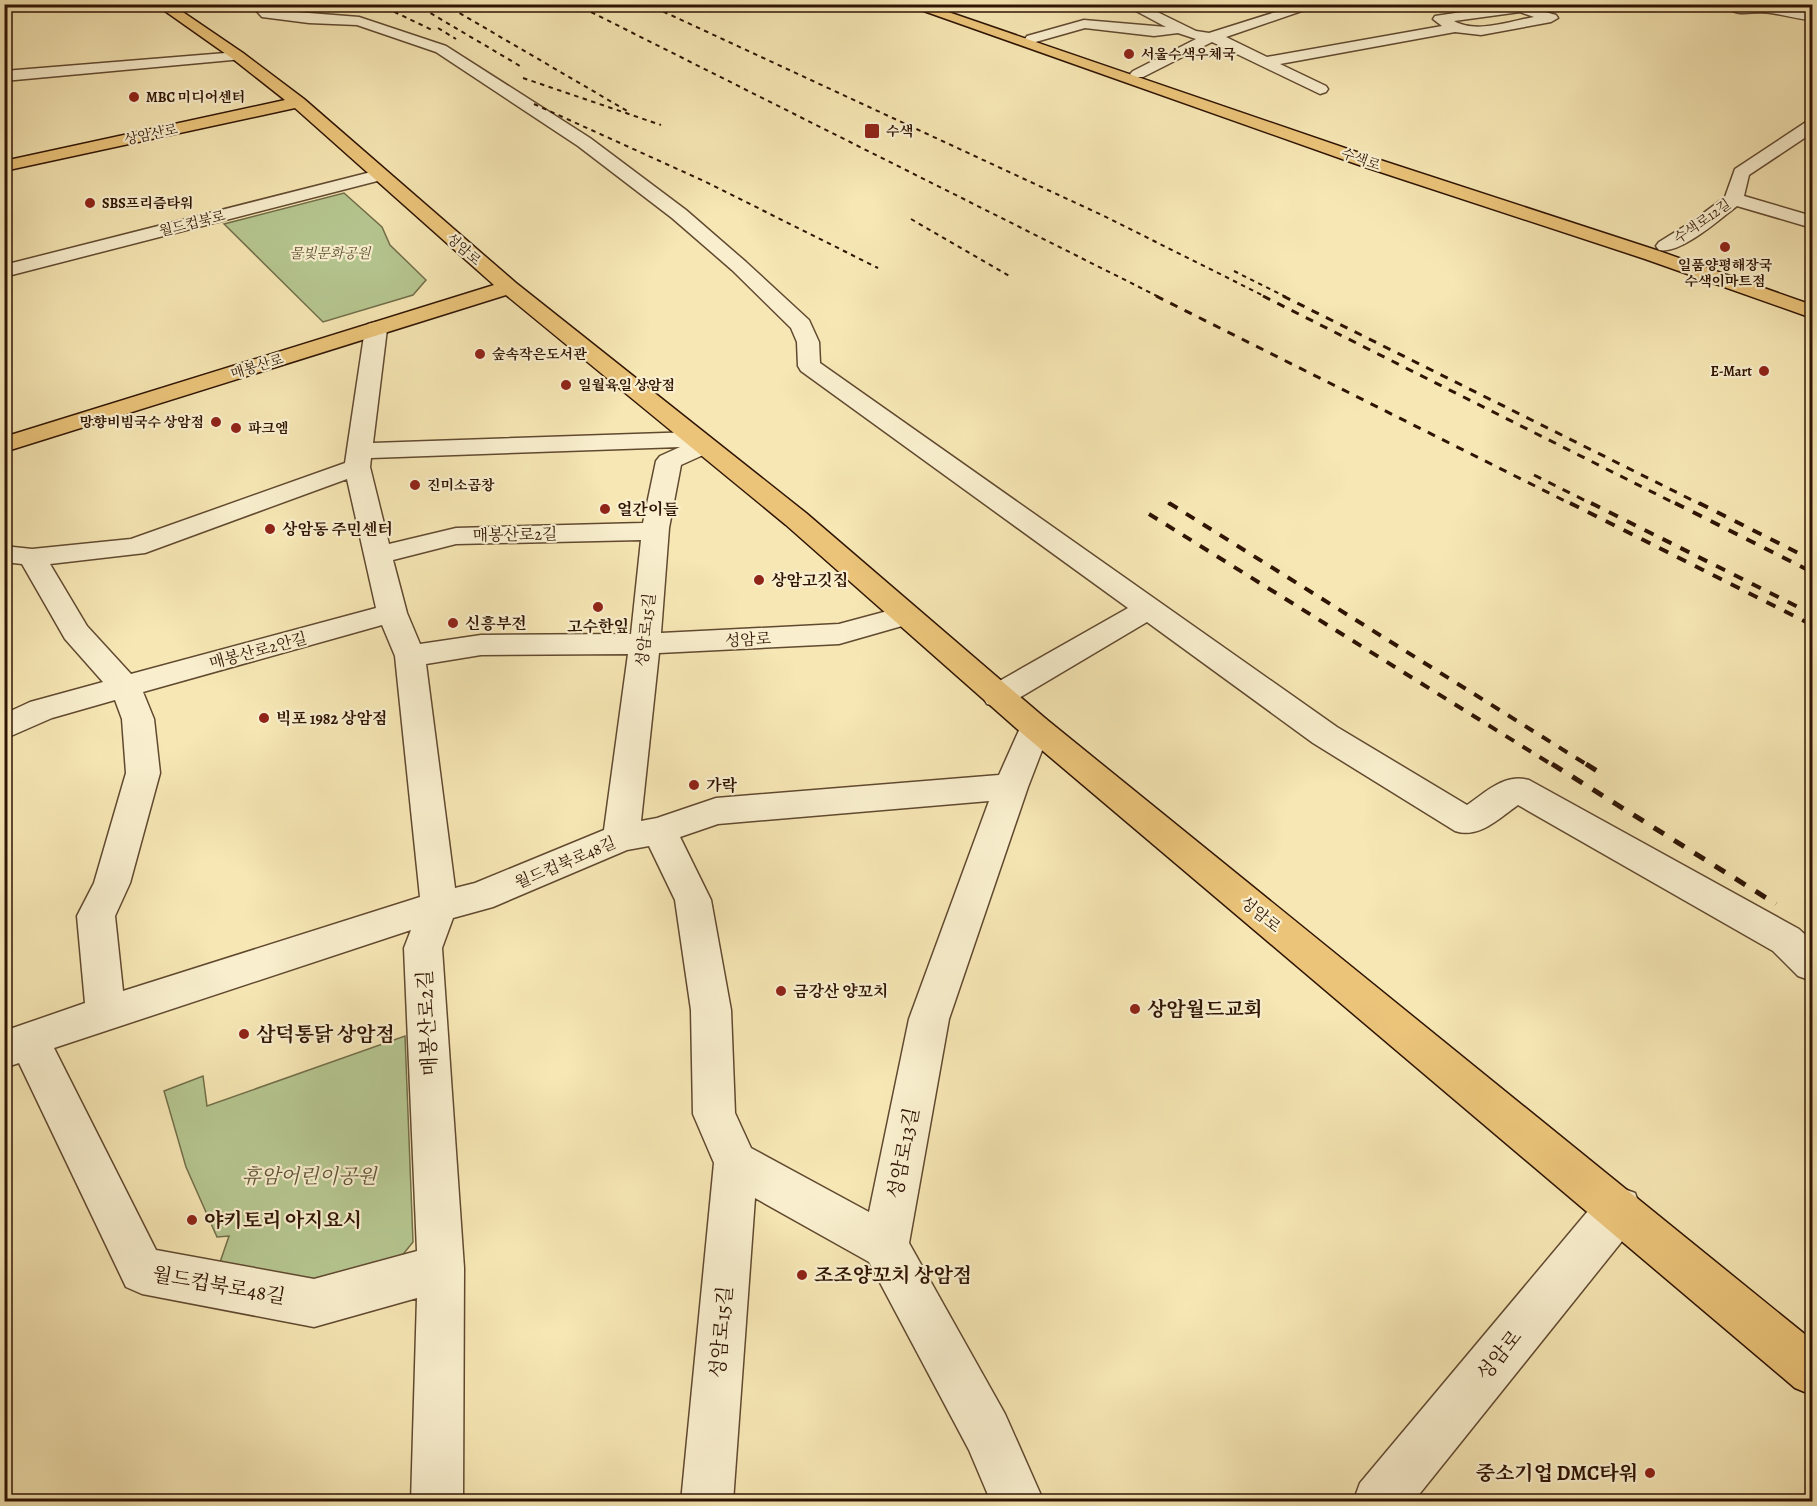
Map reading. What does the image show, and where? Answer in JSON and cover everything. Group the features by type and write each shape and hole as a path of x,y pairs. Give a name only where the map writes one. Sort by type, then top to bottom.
{"main road":[{"name":"성암로","path":"161,4 238,56 298,102 378,175 509,287 796,519 1035,728 1812,1371"},
{"name":"수색로","path":"929,6 1138,74 1812,312"},
{"name":"수색로","path":"929,6 1448,182 1666,246 1812,295"},
{"name":"상암산로","path":"4,166 298,102"},
{"name":"매봉산로","path":"4,445 509,287"}],"street":[{"path":"256,4 267,14 358,21 441,50 584,142 679,214 739,266 801,325 808,342 809,366 1325,735 1467,822 1517,789 1786,940 1812,965"},
{"path":"1138,74 1209,38 1316,4"},
{"path":"1728,4 1745,10 1769,8 1790,14 1812,16"},
{"path":"1133,6 1183,31 1221,40 1320,89"},
{"path":"1264,62 1455,28 1481,31 1551,18 1521,8 1440,19 1455,28"},
{"path":"1032,39 1084,24 1154,33 1183,31"},
{"path":"4,76 238,56"},
{"name":"수색로12길","path":"1666,246 1700,225 1734,199 1741,173 1812,126"},
{"name":"월드컵북로","path":"4,271 378,175"},
{"path":"1734,199 1812,222"},
{"name":"매봉산로2길","path":"376,329 358,459 392,613 410,656 439,906 423,948 441,1268 437,1502"},
{"path":"18,556 135,547 358,459 699,442"},
{"name":"성암로15길","path":"699,442 669,461 654,531 644,644 640,834 693,900 711,1010 714,1114 736,1163 707,1502"},
{"name":"매봉산로2길","path":"378,555 456,536 654,531"},
{"path":"18,556 76,632 125,687 138,720 143,773 111,883 96,916 106,1015"},
{"path":"998,696 1148,609"},
{"name":"매봉산로2안길","path":"4,728 41,710 392,613"},
{"name":"성암로","path":"410,656 482,645 644,644 839,634 906,615"},
{"path":"1011,787 1035,728"},
{"name":"월드컵북로48길","path":"441,1268 314,1303 142,1271 16,1045 439,906 480,897 640,834 716,811 1011,787"},
{"name":"성암로13길","path":"885,1246 929,1020 1011,787"},
{"path":"736,1163 885,1246 987,1432 1018,1502"},
{"name":"성암로","path":"1379,1502 1619,1209"}],"green space":[{"name":"물빛문화공원","path":"344,193 382,227 390,245 426,280 413,295 323,322 224,224"},
{"name":"휴암어린이공원","path":"405,1036 413,1242 396,1263 320,1287 218,1268 229,1236 217,1237 186,1167 164,1091 203,1076 207,1106"}],"railway":[{"path":"378,4 432,30"},
{"path":"415,4 520,66"},
{"path":"444,4 629,112"},
{"path":"575,4 1159,297"},
{"path":"647,4 1104,216 1266,297"},
{"path":"438,28 456,39"},
{"path":"523,78 661,125"},
{"path":"534,104 706,182 878,268"},
{"path":"911,219 1011,277"},
{"path":"1234,271 1286,297"},
{"path":"1156,296 1573,505"},
{"path":"1263,296 1678,505"},
{"path":"1283,296 1702,505"},
{"path":"1534,475 1594,505"},
{"path":"1169,503 1589,766"},
{"path":"1570,503 1812,625"},
{"path":"1591,503 1812,614"},
{"path":"1675,503 1812,572"},
{"path":"1699,503 1812,560"},
{"path":"1149,514 1554,766"},
{"path":"1552,764 1776,904"},
{"path":"1586,764 1605,776"}],"place":[{"name":"서울수색우체국","path":"1129,54"},
{"name":"MBC 미디어센터","path":"134,97"},
{"name":"수색","path":"872,131"},
{"name":"SBS프리즘타워","path":"90,203"},
{"name":"일품양평해장국 수색이마트점","path":"1725,247"},
{"name":"숲속작은도서관","path":"480,354"},
{"name":"E-Mart","path":"1764,371"},
{"name":"일월육일 상암점","path":"566,385"},
{"name":"망향비빔국수 상암점","path":"216,422"},
{"name":"파크엠","path":"236,428"},
{"name":"진미소곱창","path":"415,485"},
{"name":"얼간이들","path":"605,509"},
{"name":"상암동 주민센터","path":"270,529"},
{"name":"상암고깃집","path":"759,580"},
{"name":"고수한잎","path":"598,607"},
{"name":"신흥부전","path":"453,623"},
{"name":"빅포 1982 상암점","path":"264,718"},
{"name":"가락","path":"694,785"},
{"name":"금강산 양꼬치","path":"781,991"},
{"name":"상암월드교회","path":"1135,1009"},
{"name":"삼덕통닭 상암점","path":"244,1034"},
{"name":"야키토리 아지요시","path":"192,1220"},
{"name":"조조양꼬치 상암점","path":"802,1275"},
{"name":"중소기업 DMC타워","path":"1650,1473"}]}
